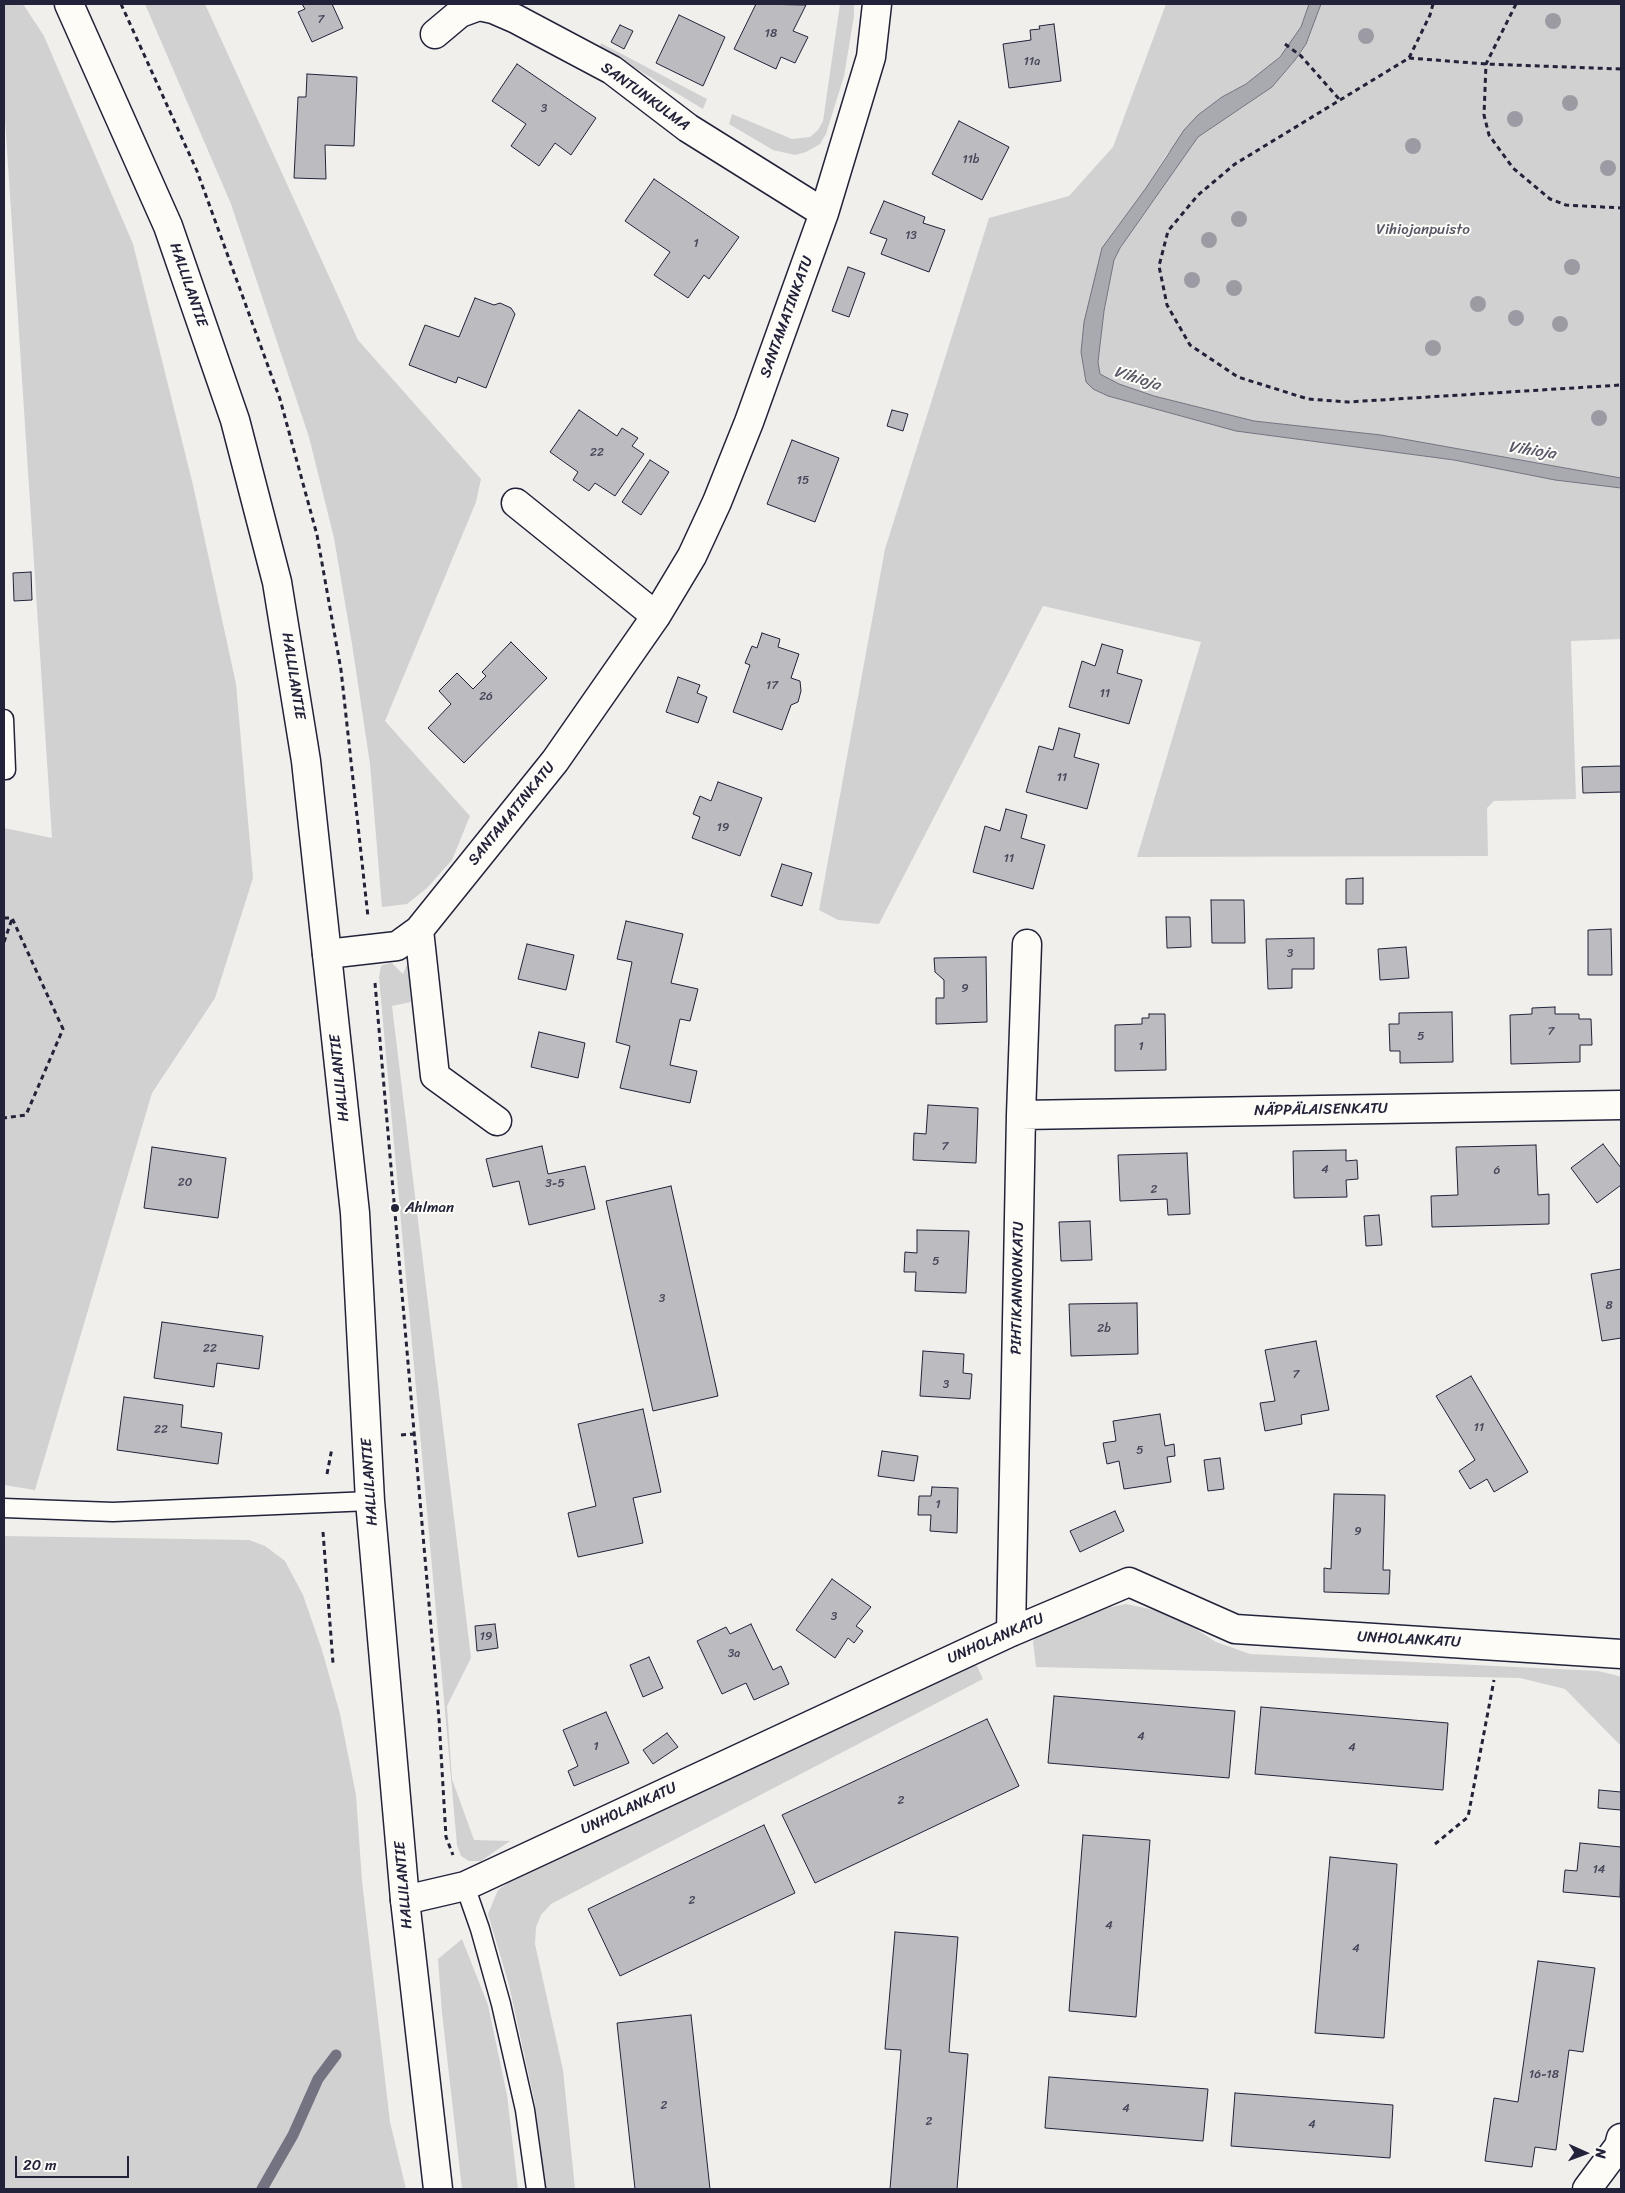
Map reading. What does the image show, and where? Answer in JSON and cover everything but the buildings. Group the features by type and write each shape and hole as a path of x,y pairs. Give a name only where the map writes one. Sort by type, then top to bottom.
{"street":[{"name":"HALLILANTIE","path":"69,4 168,226 235,420 277,582 306,761 354,1213 370,1501 405,1900 438,2189"},
{"name":"SANTAMATINKATU","path":"328,954 397,946 419,930 555,761 656,616 692,556 717,502 749,422 824,213 871,57 876,4"},
{"name":"SANTUNKULMA","path":"435,34 460,13 479,6 493,9 516,19 612,70 688,128 824,213"},
{"path":"516,503 656,616"},
{"path":"419,930 435,1076 497,1121"},
{"name":"PIHTIKANNONKATU","path":"1011,1632 1021,1115 1027,944"},
{"name":"NÄPPÄLAISENKATU","path":"1021,1115 1621,1105"},
{"name":"UNHOLANKATU","path":"405,1900 465,1886 1011,1632 1128,1582 1235,1629 1621,1654"},
{"path":"1587,2189 1619,2146 1621,2138"}],"lane":[{"path":"4,718 6,770"},
{"path":"4,1508 113,1512 370,1501"},
{"path":"465,1886 480,1928 501,2004 524,2110 536,2189"}],"path":[{"path":"1433,4 1430,15 1409,58 1235,164 1198,195 1168,231 1159,266 1167,305 1190,345 1238,377 1308,399 1348,402 1621,385"},
{"path":"1516,4 1486,64 1484,115 1489,134 1514,168 1550,199 1566,205 1621,208"},
{"path":"1286,44 1302,56 1340,100"},
{"path":"1409,58 1486,64 1621,69"},
{"path":"4,918 12,918"},
{"path":"4,942 12,918"},
{"path":"4,1118 26,1115 63,1029 12,918"},
{"path":"321,1504 333,1663"},
{"path":"1435,1844 1468,1817 1500,1645"}],"green space":[{"path":"4,4 23,4 44,36 133,244 193,485 236,684 253,878 215,998 152,1093 35,1490 4,1485 4,828 52,838 4,104"},
{"path":"145,4 205,4 358,340 481,479 476,502 385,721 470,816 452,860 427,888 407,904 382,907 370,764 352,644 334,538 309,437 231,204"},
{"path":"840,4 854,4 854,16 844,76 826,134 820,144 806,152 795,155 773,150 729,124 732,114 792,139 810,137 818,130 823,121"},
{"path":"1166,4 1309,4 1301,27 1287,49 1266,70 1222,97 1166,155 1146,188 1114,232 1081,352 1086,382 1108,396 1237,431 1454,460 1555,480 1621,488 1621,639 1571,641 1576,799 1494,801 1487,808 1488,856 1137,857 1201,642 1043,606 879,924 838,920 819,910 885,549 989,218 1069,196 1113,147"},
{"name":"Vihiojanpuisto","path":"1321,4 1621,4 1621,478 1381,435 1254,421 1154,396 1119,384 1100,374 1098,362 1104,311 1114,260 1120,248 1198,137 1272,87 1295,60 1306,44"},
{"path":"601,43 707,99 703,109 600,47"},
{"path":"408,962 411,1002 392,1006 471,1658 447,1706 452,1779 474,1840 510,1841 481,1861 469,1861 461,1856 457,1845 379,977 381,966 392,963 403,974"},
{"path":"4,1536 249,1540 265,1546 285,1561 303,1595 322,1650 340,1714 356,1795 362,1881 390,2122 406,2189 4,2189"},
{"path":"1126,1604 1159,1611 1196,1629 1216,1642 1250,1654 1598,1671 1615,1675 1621,1677 1621,1746 1565,1689 1520,1678 1036,1667 1033,1642 1035,1636 1102,1609"},
{"path":"968,1664 977,1666 983,1679 551,1904 541,1915 536,1927 535,1944 563,2070 575,2189 546,2189 535,2104 509,1985 488,1914 498,1890 511,1881"},
{"path":"462,1939 488,2005 507,2095 518,2189 462,2189 442,2013 438,1959"}],"shaded area":[{"path":"1309,4 1321,4 1306,44 1295,60 1272,87 1198,137 1120,248 1114,260 1104,311 1098,362 1100,374 1119,384 1154,396 1254,421 1381,435 1621,478 1621,488 1555,480 1454,460 1236,431 1108,396 1093,389 1086,382 1081,352 1084,322 1102,248 1146,188 1184,130 1198,115 1222,97 1246,84 1280,57 1301,27"}],"waterway":[{"path":"262,2189 293,2135 318,2079 336,2055"}],"place":[{"name":"Ahlman","path":"395,1208"}],"water label":[{"name":"Vihioja","path":"1137,379"},
{"name":"Vihioja","path":"1532,451"}]}
